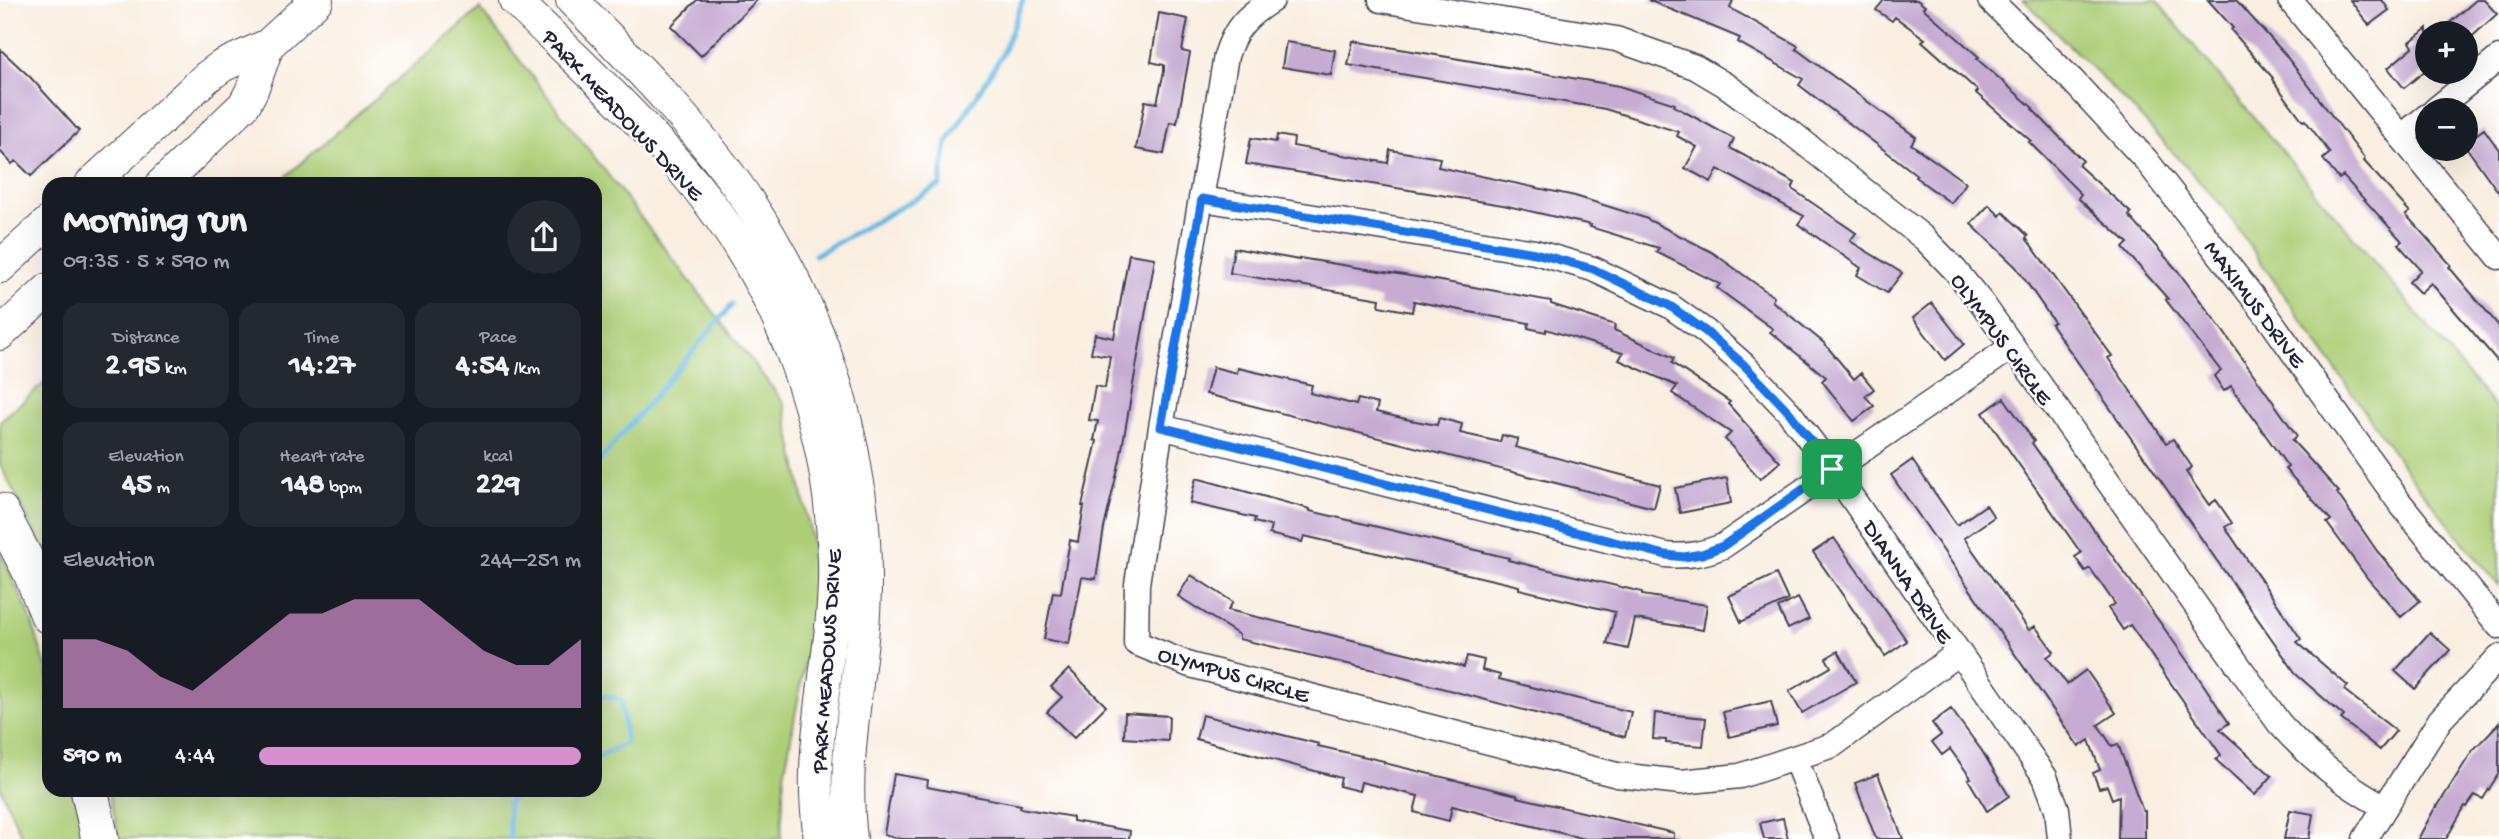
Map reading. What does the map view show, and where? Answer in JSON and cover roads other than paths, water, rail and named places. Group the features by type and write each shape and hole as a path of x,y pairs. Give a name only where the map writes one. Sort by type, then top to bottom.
{"highway":[{"path":"0,512 42,598"},
{"path":"91,797 100,839"}],"main road":[{"path":"99,177 207,77 222,66 268,45 317,0"},
{"name":"PARK MEADOWS DRIVE","path":"516,0 696,186 745,256 792,351 804,385 825,470 833,529 831,642 818,731 816,772 820,839"},
{"name":"PARK MEADOWS DRIVE","path":"572,0 671,104 751,205 771,237 806,305 841,398 862,514 865,578 864,614 848,754 848,814 851,839"},
{"path":"169,177 244,105 268,45"},
{"path":"0,267 42,228"},
{"path":"0,334 42,295"}],"street":[{"name":"OLYMPUS CIRCLE","path":"1272,0 1250,14 1233,36 1226,56 1161,427 1137,584 1136,643 1190,665 1617,775 1681,782 1740,776 1833,745 1958,653"},
{"name":"OLYMPUS CIRCLE","path":"1381,0 1490,9 1616,40 1695,67 1727,86 1793,134 1925,239 1982,303 2279,723 2305,752 2330,772 2385,807"},
{"name":"MAXIMUS DRIVE","path":"1990,0 2072,80 2146,160 2266,314 2400,503 2499,626"},
{"path":"2290,0 2499,257"},
{"path":"2450,98 2499,58"},
{"path":"2401,137 2415,126"},
{"name":"DIANNA DRIVE","path":"1202,199 1535,253 1593,269 1670,306 1705,331 1744,365 1789,412 1832,469 2045,777 2057,809 2060,839"},
{"path":"1161,427 1666,555 1684,557 1723,546 2012,347"},
{"path":"2365,839 2440,720 2499,657"},
{"path":"1795,758 1828,839"}],"waterway":[{"path":"815,255 940,185 947,143 1002,55 1023,0"},
{"path":"602,458 732,305"},
{"path":"602,695 621,699 626,743 602,755"},
{"path":"510,839 508,802 518,797"}]}
